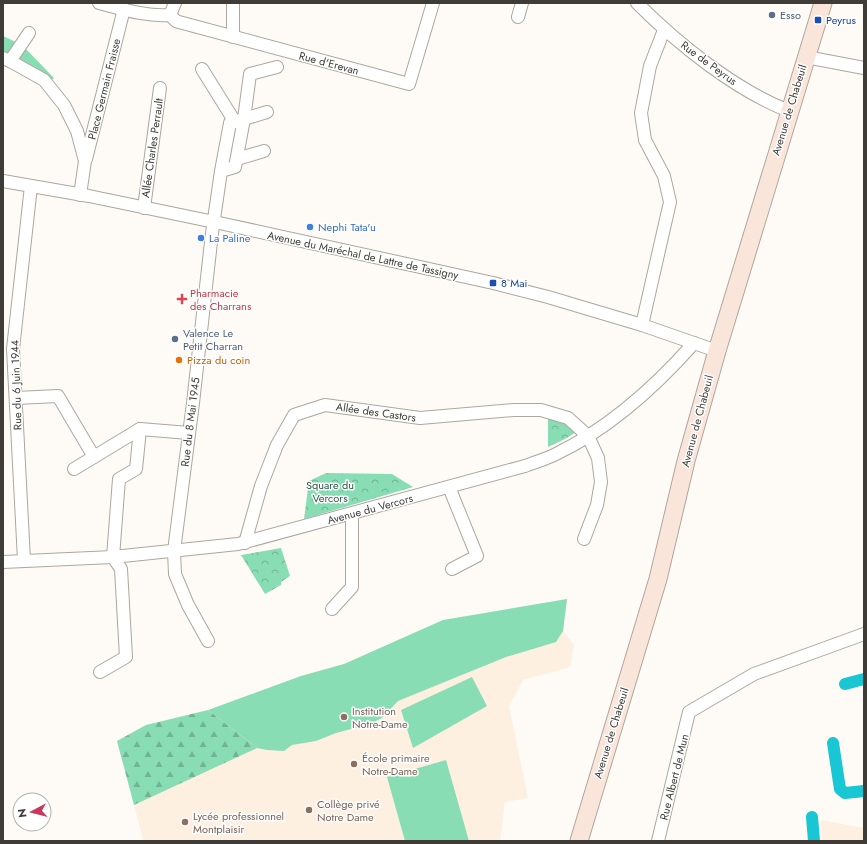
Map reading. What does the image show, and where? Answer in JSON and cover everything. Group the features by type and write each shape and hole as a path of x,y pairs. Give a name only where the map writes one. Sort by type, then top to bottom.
{"main road":[{"name":"Avenue de Chabeuil","path":"579,841 658,580 686,462 717,351 823,3"}],"street":[{"path":"99,3 123,13 161,16 170,15 175,3"},
{"path":"232,37 233,3"},
{"name":"Rue d'Erevan","path":"170,15 176,21 409,84 433,3"},
{"path":"518,17 522,3"},
{"name":"Rue de Peyrus","path":"637,3 664,30 708,64 746,90 789,111"},
{"name":"Place Germain Fraisse","path":"80,195 85,160 123,13"},
{"path":"642,324 670,202 664,176 645,140 641,113 650,66 664,30"},
{"path":"29,33 6,60 44,80 64,105 77,131 85,160"},
{"path":"806,57 864,68"},
{"path":"221,171 236,167 240,120 250,74 277,67"},
{"path":"202,69 240,120"},
{"name":"Allée Charles Perrault","path":"144,208 160,88"},
{"path":"240,120 267,112"},
{"name":"Rue du 8 Mai 1945","path":"208,641 188,605 175,574 174,550 213,222 230,123 240,120"},
{"path":"237,159 264,151"},
{"name":"Avenue du Maréchal de Lattre de Tassigny","path":"3,181 213,222 493,283 642,324 717,351"},
{"name":"Rue du 6 Juin 1944","path":"24,560 13,349 31,186"},
{"name":"Avenue du Vercors","path":"3,562 113,557 245,543 525,466 557,454 588,436 634,404 656,384 694,343"},
{"path":"16,398 58,396 94,457"},
{"name":"Allée des Castors","path":"245,543 261,486 277,445 294,415 325,405 420,418 514,410 541,410 568,418 588,436"},
{"path":"74,469 140,430 189,433"},
{"path":"100,672 126,657 121,569 113,557 119,479 136,469 140,430"},
{"path":"584,539 597,505 602,482 598,458 588,436"},
{"path":"449,487 477,556 452,569"},
{"path":"332,609 352,587 352,514"},
{"name":"Rue Albert de Mun","path":"658,841 689,712 754,674 864,634"}],"shaded area":[{"name":"Institution Notre-Dame","path":"567,599 563,631 574,645 570,667 523,680 509,706 528,798 505,802 500,841 137,841 143,839 117,741 146,725 208,710 301,676 344,664 443,620"},
{"path":"821,820 864,828 864,841 822,841"}],"green space":[{"path":"3,36 18,43 11,54 3,53"},
{"path":"23,46 54,78 48,83 14,59"},
{"path":"548,415 559,419 578,431 548,447"},
{"name":"Square du Vercors","path":"326,473 392,474 413,487 304,519 309,481"},
{"path":"281,548 290,576 281,582 281,585 265,594 241,555"},
{"path":"567,599 563,631 556,642 506,657 398,701 382,718 370,724 336,733 316,741 292,745 284,751 257,748 208,710 301,676 344,664 443,620"},
{"path":"472,677 487,706 413,748 401,710"},
{"path":"208,710 257,748 134,805 117,741 146,725"},
{"path":"446,760 469,841 405,841 387,777"}],"waterway":[{"path":"845,684 864,679"},
{"path":"833,743 840,789 845,793 864,791"},
{"path":"812,817 814,841"}],"place":[{"name":"Esso","path":"772,15"},
{"name":"Peyrus","path":"818,20"},
{"name":"Nephi Tata'u","path":"310,227"},
{"name":"La Paline","path":"201,238"},
{"name":"8 Mai","path":"493,283"},
{"name":"Pharmacie des Charrans","path":"182,299"},
{"name":"Valence Le Petit Charran","path":"175,339"},
{"name":"Pizza du coin","path":"179,360"},
{"name":"Institution Notre-Dame","path":"344,717"},
{"name":"École primaire Notre-Dame","path":"354,764"},
{"name":"Collège privé Notre Dame","path":"309,810"},
{"name":"Lycée professionnel Montplaisir","path":"185,822"}]}
